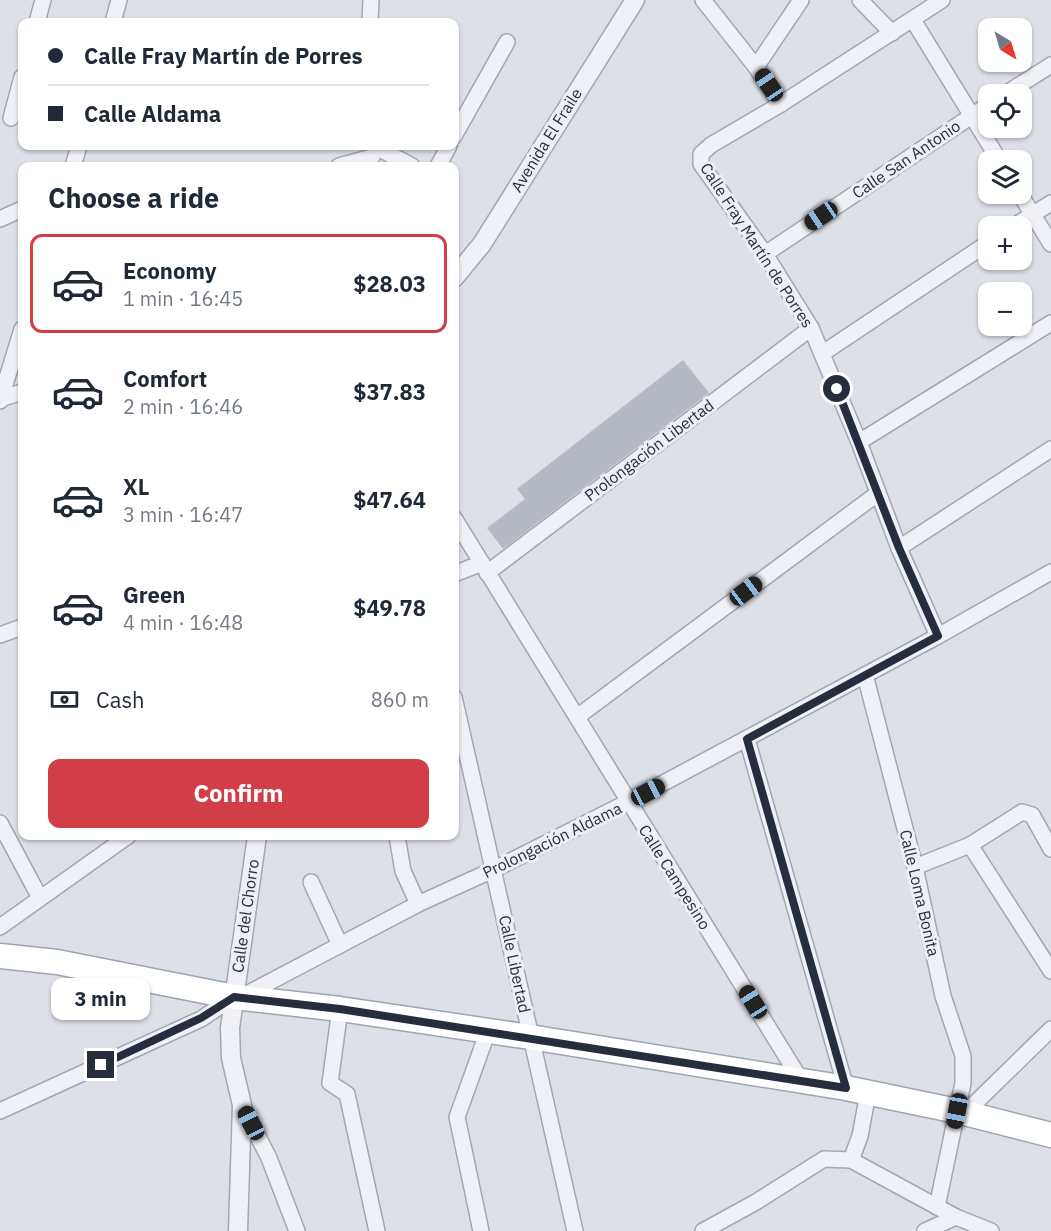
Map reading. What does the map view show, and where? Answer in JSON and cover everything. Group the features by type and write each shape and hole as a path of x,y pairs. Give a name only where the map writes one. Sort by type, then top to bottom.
{"main road":[{"path":"0,956 57,962 237,998 340,1009 530,1037 857,1091 961,1112 1051,1135"}],"street":[{"path":"38,18 43,0"},
{"path":"114,18 119,0"},
{"path":"370,18 372,0"},
{"name":"Avenida El Fraile","path":"459,272 482,244 635,0"},
{"path":"703,0 756,67 781,104 942,0"},
{"path":"756,67 801,0"},
{"path":"860,0 892,33"},
{"path":"913,20 993,150"},
{"path":"459,127 507,42"},
{"path":"1021,84 1051,65"},
{"path":"8,117 18,88"},
{"name":"Calle Fray Martín de Porres","path":"781,104 711,145 701,154 701,164 765,254 811,328 859,442 899,548 938,636"},
{"name":"Calle San Antonio","path":"765,254 978,111"},
{"path":"350,162 373,154 399,162"},
{"path":"1030,216 1051,203"},
{"path":"1026,204 1051,244"},
{"path":"0,219 18,211"},
{"path":"823,353 978,250"},
{"path":"859,442 1051,323"},
{"name":"Prolongación Libertad","path":"459,573 485,568 811,328"},
{"path":"0,400 18,343"},
{"path":"0,400 18,393"},
{"path":"899,548 1051,450"},
{"path":"577,717 878,494"},
{"name":"Calle Campesino","path":"459,526 802,1082"},
{"name":"Prolongación Aldama","path":"0,1111 201,1018 418,904 495,869 628,802 938,636 1051,572"},
{"path":"0,635 18,628"},
{"name":"Calle Loma Bonita","path":"864,675 915,867 943,996 963,1056 961,1112 937,1207"},
{"name":"Calle Libertad","path":"459,719 495,869 530,1037 575,1231"},
{"path":"747,739 857,1091 860,1136 851,1160"},
{"path":"915,867 970,845 1022,812 1032,815 1051,849"},
{"path":"0,823 40,898"},
{"path":"0,927 122,840"},
{"name":"Calle del Chorro","path":"242,1105 231,1058 230,1028 237,998 257,840"},
{"path":"398,840 403,871 418,904"},
{"path":"970,845 1051,970"},
{"path":"310,882 340,945"},
{"path":"340,1009 330,1083 347,1094 377,1231"},
{"path":"961,1112 1051,1029"},
{"path":"480,1231 457,1117 488,1031"},
{"path":"238,1231 242,1105"},
{"path":"242,1105 269,1158 297,1231"},
{"path":"703,1231 756,1202 824,1159 851,1160 960,1222 991,1231"},
{"path":"925,1231 960,1222"}],"building":[{"path":"683,360 709,393 503,549 487,528 525,499 517,489"}],"route":[{"path":"101,1065 201,1018 234,997 340,1009 530,1037 846,1088 747,739 938,636 899,548 837,389"}]}
